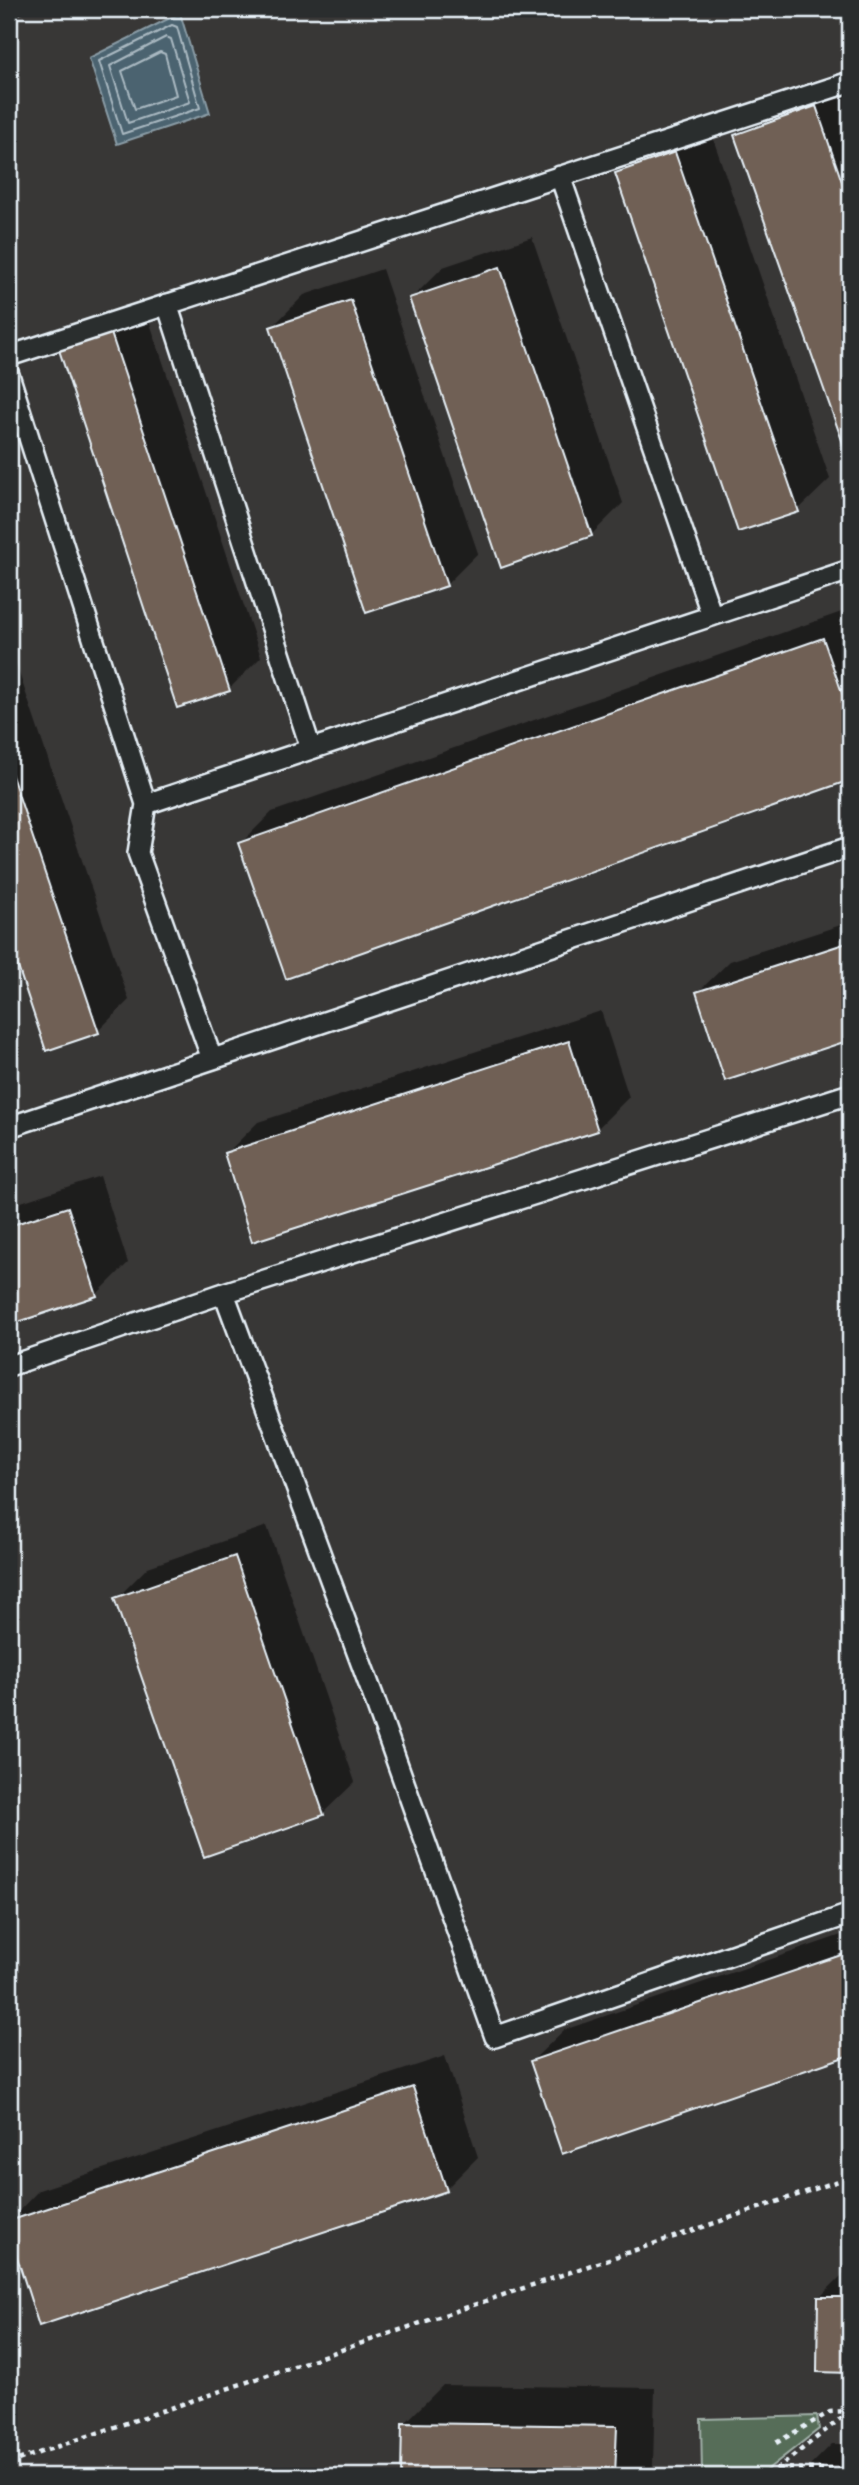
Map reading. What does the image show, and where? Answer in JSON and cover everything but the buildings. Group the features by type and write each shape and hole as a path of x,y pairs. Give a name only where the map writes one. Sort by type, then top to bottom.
{"lane":[{"path":"9,356 850,82"},
{"path":"560,176 712,616"},
{"path":"167,304 311,749"},
{"path":"9,375 146,804 138,853 212,1059"},
{"path":"146,804 850,570"},
{"path":"9,1127 850,847"},
{"path":"9,1366 224,1293 850,1094"},
{"path":"224,1293 374,1698 495,2037 850,1914"}],"path":[{"path":"9,16 28,9"},
{"path":"9,2463 850,2178"},
{"path":"776,2443 830,2412 850,2411"},
{"path":"768,2476 850,2411"},
{"path":"778,2468 850,2470"}],"green space":[{"path":"817,2416 819,2429 759,2476 702,2476 701,2419"}],"water":[{"path":"180,13 210,113 117,144 89,58"}]}
